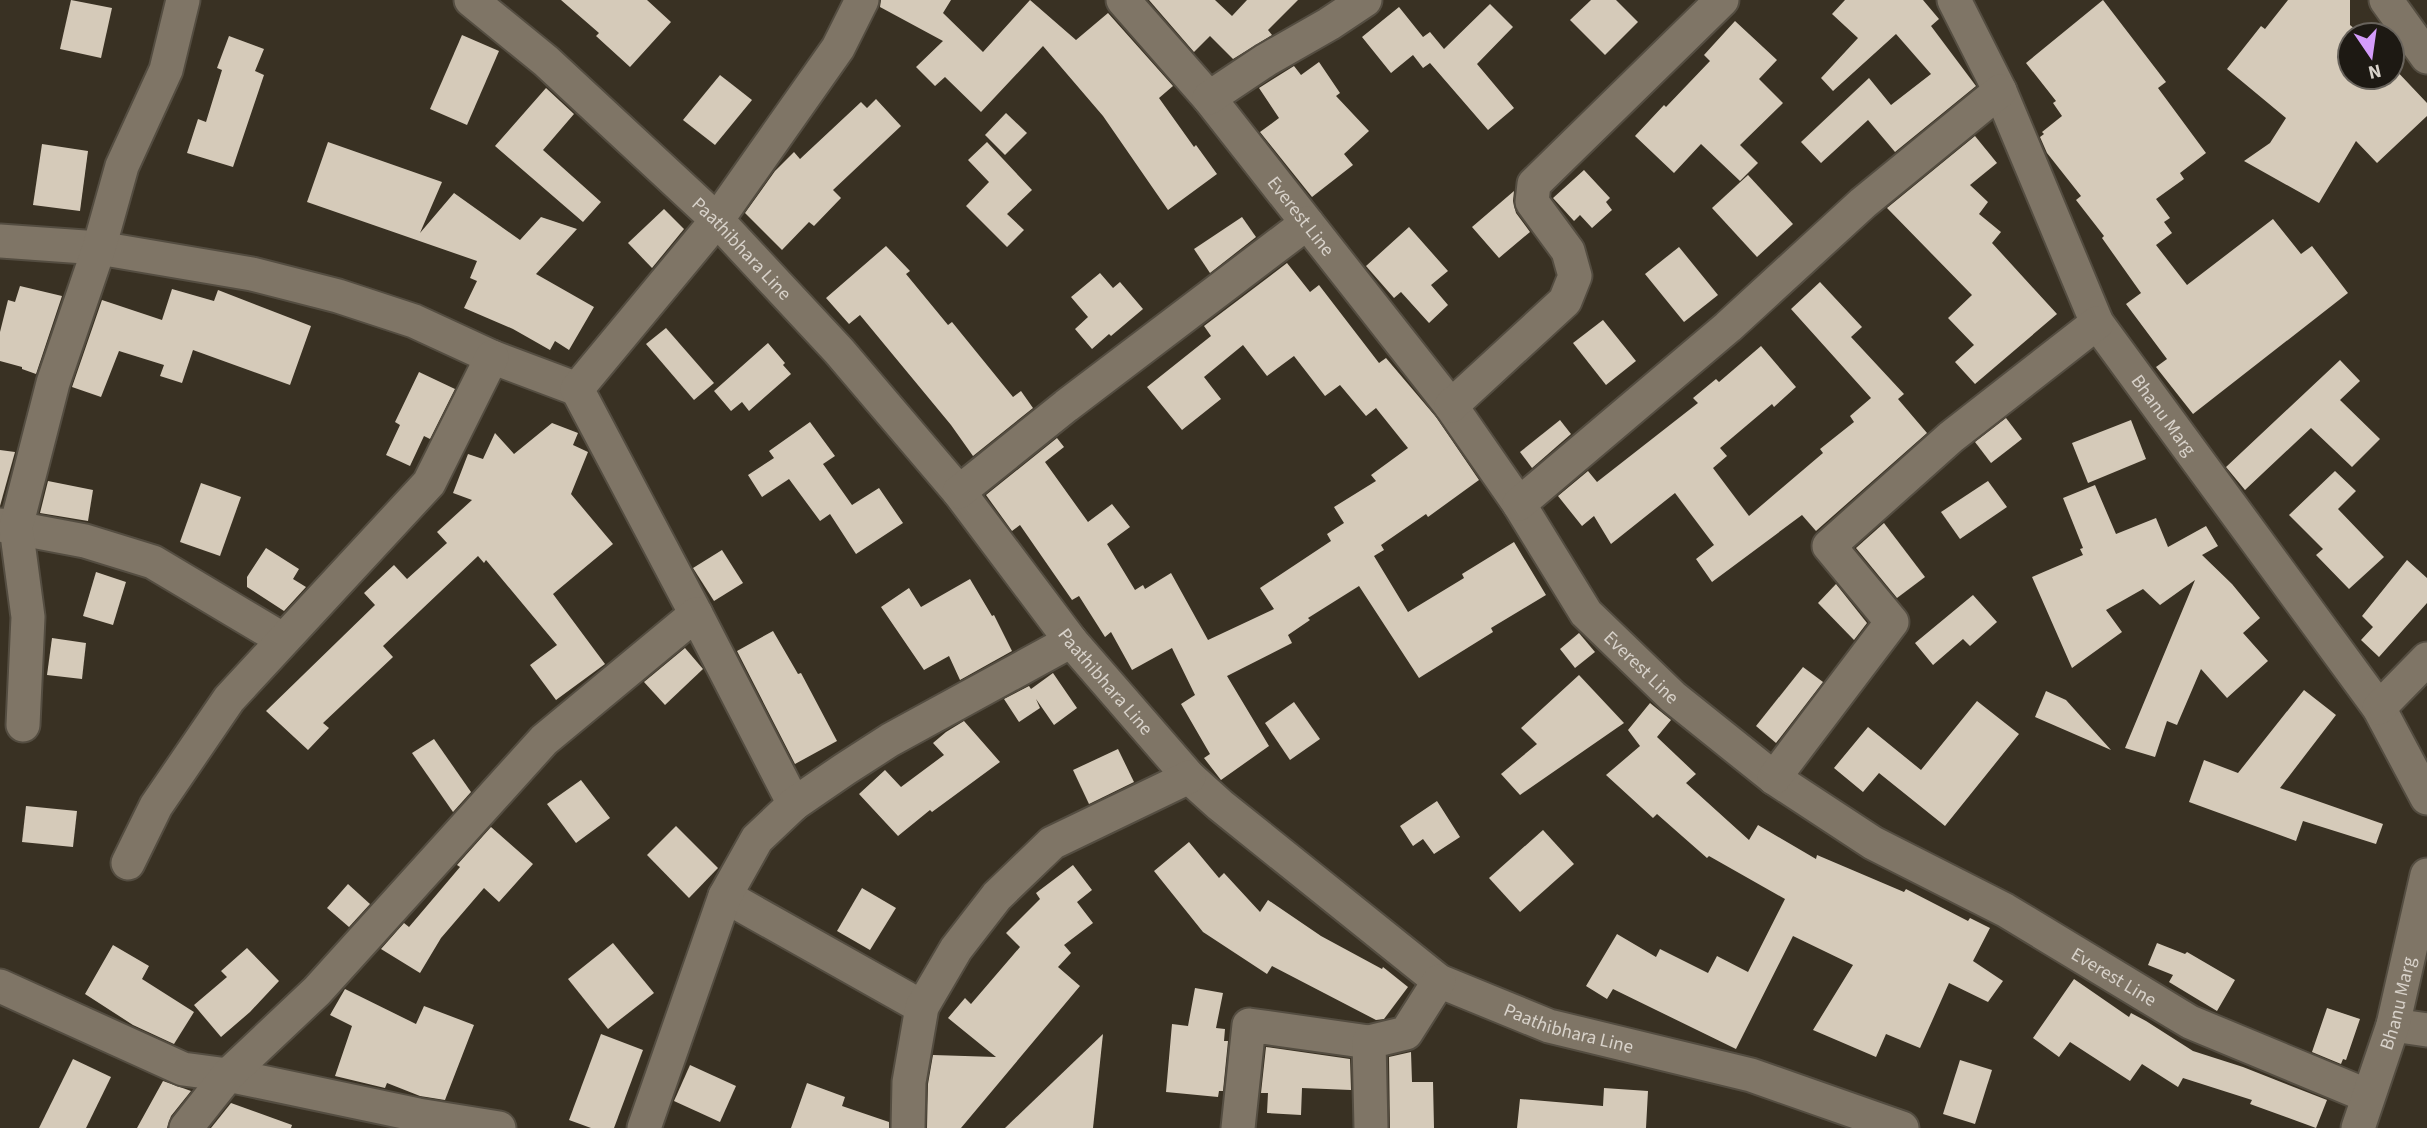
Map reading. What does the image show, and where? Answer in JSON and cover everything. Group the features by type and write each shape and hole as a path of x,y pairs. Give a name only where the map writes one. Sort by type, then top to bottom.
{"street":[{"name":"Paathibhara Line","path":"471,0 546,61 717,220 839,351 959,492 1071,641 1189,777 1439,981 1549,1026 1751,1075 1902,1128"},
{"path":"577,389 717,220 838,48 862,0"},
{"name":"Everest Line","path":"1123,0 1209,98 1451,406 1519,504 1586,613 1673,697 1774,778 1873,843 2005,911 2190,1022 2368,1096"},
{"path":"1209,98 1365,0"},
{"path":"1451,406 1565,301 1575,276 1568,251 1532,202 1534,184 1722,0"},
{"name":"Bhanu Marg","path":"1954,0 2000,91 2097,323 2379,708 2427,798"},
{"path":"2386,0 2427,57"},
{"path":"23,725 28,617 8,526 99,248 122,166 166,70 176,2"},
{"path":"1519,504 1728,327 1863,203 2000,91"},
{"path":"959,492 1066,406 1307,223"},
{"path":"0,241 99,248 252,274 338,296 414,321 492,357 577,389 794,804"},
{"path":"1774,778 1892,622 1829,546 1951,437 2097,323"},
{"path":"128,863 156,806 229,699 429,483 492,357"},
{"path":"8,526 85,541 152,562 282,639"},
{"path":"186,1128 228,1075 317,991 544,740 696,614"},
{"path":"643,1128 725,896 757,839 794,804 890,740 1071,641"},
{"path":"2379,708 2427,659"},
{"path":"908,1128 909,1082 922,1007 956,949 997,896 1052,843 1189,777"},
{"name":"Bhanu Marg","path":"2358,1128 2393,1025 2427,875"},
{"path":"725,896 922,1007"},
{"path":"1238,1128 1250,1025 1369,1042 1406,1033 1439,981"},
{"path":"0,986 183,1069 228,1075 418,1115 499,1128"},
{"path":"2393,1025 2427,1030"},
{"path":"1369,1042 1371,1128"}],"building":[{"path":"71,0 112,8 101,58 60,49"},
{"path":"561,0 647,0 671,22 630,67 596,36 599,33"},
{"path":"881,0 951,0 943,13 983,52 1030,0 1076,40 1108,13 1173,86 1159,98 1217,174 1168,210 1103,116 1043,46 981,112 945,77 935,86 916,67 943,41 880,7"},
{"path":"1149,0 1215,0 1232,16 1247,0 1298,0 1268,30 1272,35 1233,59 1210,36 1194,52"},
{"path":"1591,0 1616,0 1638,22 1605,55 1570,20"},
{"path":"1845,0 1923,0 1939,19 1931,26 1976,86 1895,152 1868,120 1821,163 1801,142 1869,78 1891,105 1931,74 1896,34 1833,91 1821,78 1858,38 1832,14"},
{"path":"2103,0 2166,82 2158,88 2206,153 2180,173 2184,179 2156,199 2170,218 2164,222 2172,233 2156,245 2187,285 2273,219 2301,254 2312,246 2348,293 2193,414 2156,367 2167,359 2126,304 2141,293 2102,238 2104,236 2076,200 2081,196 2047,153 2040,137 2044,134 2042,132 2062,116 2053,103 2056,101 2026,63"},
{"path":"2288,0 2350,0 2350,21 2336,21 2336,91 2406,91 2406,81 2427,103 2427,116 2377,163 2356,141 2319,203 2244,161 2270,143 2286,118 2227,69 2261,26 2265,29"},
{"path":"1490,4 1513,27 1477,64 1514,108 1488,130 1430,63 1423,68 1413,55 1391,73 1362,37 1399,7 1423,37 1430,32 1444,49"},
{"path":"1735,21 1777,60 1759,79 1783,103 1740,145 1758,163 1740,181 1701,144 1674,173 1635,136 1710,61 1704,55"},
{"path":"462,35 499,51 467,125 430,109"},
{"path":"229,36 264,49 255,71 264,75 233,167 187,153 198,119 206,122 222,70 217,68"},
{"path":"1319,62 1340,93 1336,96 1369,131 1344,154 1353,165 1312,197 1260,132 1279,118 1259,88 1294,66 1301,75"},
{"path":"720,75 752,100 715,145 683,120"},
{"path":"546,88 574,114 543,150 601,202 583,222 495,146"},
{"path":"876,99 901,126 833,190 841,198 814,226 809,222 782,250 745,213 775,171 794,152 800,159 861,102 867,108"},
{"path":"1006,113 1027,133 1005,155 985,135"},
{"path":"1975,136 1997,163 1970,185 1988,202 1979,214 2001,232 1992,243 2057,314 1975,384 1955,362 1974,345 1948,318 1972,295 1887,208"},
{"path":"328,142 442,182 420,233 454,193 520,240 541,217 577,229 536,274 594,307 569,350 555,341 550,350 513,329 464,308 477,281 470,278 477,261 307,202"},
{"path":"987,142 1032,190 1007,214 1024,230 1007,247 966,206 989,182 968,160"},
{"path":"42,144 88,151 80,211 33,205"},
{"path":"1584,170 1610,198 1606,202 1612,210 1592,228 1580,215 1574,221 1553,198"},
{"path":"1748,175 1793,224 1757,257 1712,208"},
{"path":"1514,191 1516,213 1530,232 1499,258 1472,227"},
{"path":"664,209 684,229 652,268 628,243"},
{"path":"1242,217 1256,237 1210,273 1194,249"},
{"path":"1409,227 1448,271 1431,285 1448,305 1429,323 1401,292 1394,298 1366,266"},
{"path":"886,246 910,271 906,274 948,325 952,322 1013,397 1021,391 1033,408 973,456 951,425 860,315 849,324 826,298"},
{"path":"1679,247 1718,295 1684,322 1645,274"},
{"path":"1287,263 1310,292 1319,285 1379,363 1386,358 1436,417 1479,480 1428,517 1426,514 1381,545 1384,550 1374,556 1408,612 1464,578 1462,574 1514,542 1546,595 1491,628 1493,632 1419,678 1359,586 1308,618 1310,620 1288,635 1292,643 1227,676 1269,746 1221,780 1204,758 1210,754 1181,704 1195,695 1172,648 1132,670 1111,632 1105,637 1079,596 1072,600 1020,525 1012,531 986,495 1057,438 1064,447 1045,462 1088,522 1112,504 1130,527 1107,544 1135,590 1143,585 1145,589 1171,573 1208,640 1274,609 1260,588 1331,541 1327,534 1344,523 1334,507 1376,481 1371,475 1408,448 1376,408 1366,416 1340,385 1325,396 1294,356 1267,376 1243,345 1204,377 1221,399 1182,430 1147,387 1211,336 1204,326"},
{"path":"1100,273 1113,288 1120,282 1143,309 1092,349 1075,329 1088,317 1071,297"},
{"path":"1820,282 1862,327 1851,337 1904,394 1898,399 1927,433 1816,531 1802,515 1712,582 1696,559 1714,545 1675,493 1611,544 1594,516 1582,526 1558,496 1588,471 1597,482 1698,403 1693,398 1716,379 1719,382 1761,346 1796,387 1720,448 1727,456 1713,468 1749,516 1823,453 1820,449 1854,422 1850,416 1871,398 1791,309"},
{"path":"20,286 62,296 36,374 0,361 0,332 8,300 15,302"},
{"path":"172,289 214,301 218,290 311,326 290,385 193,350 182,383 160,376 164,365 119,351 101,397 72,387 102,300 162,320"},
{"path":"1603,320 1636,361 1606,385 1573,343"},
{"path":"666,328 714,383 694,400 646,344"},
{"path":"768,343 791,374 749,411 742,402 731,411 714,391"},
{"path":"2340,360 2360,381 2340,400 2380,439 2352,467 2311,428 2245,490 2226,467"},
{"path":"419,372 455,389 430,439 424,436 410,466 386,455 400,425 395,422"},
{"path":"2006,418 2022,439 1991,463 1975,442"},
{"path":"1560,420 1571,434 1532,468 1520,452"},
{"path":"2131,420 2146,459 2088,483 2072,443"},
{"path":"810,422 835,456 823,464 852,505 879,488 903,523 856,554 830,514 820,521 789,479 762,497 748,475 774,458 769,451"},
{"path":"552,423 578,433 573,445 588,452 571,494 613,544 553,594 605,664 556,700 530,665 557,645 486,560 484,563 478,556 383,646 393,657 323,723 329,728 308,750 266,711 375,605 364,593 394,565 407,579 447,543 437,532 472,500 453,493 468,454 483,459 495,433 514,454"},
{"path":"0,450 15,452 0,506"},
{"path":"2335,471 2356,491 2338,509 2384,557 2349,589 2316,555 2323,549 2289,515"},
{"path":"48,481 93,490 88,521 40,513"},
{"path":"1988,481 2007,507 1960,539 1941,512"},
{"path":"201,483 241,497 220,556 180,542"},
{"path":"2095,485 2116,534 2156,518 2168,547 2206,526 2218,546 2202,555 2232,584 2260,618 2243,633 2268,661 2227,698 2201,669 2177,725 2167,721 2155,757 2125,748 2195,580 2160,605 2143,589 2106,610 2122,632 2072,668 2032,577 2083,555 2080,549 2083,548 2063,498"},
{"path":"1884,523 1925,577 1897,598 1856,548"},
{"path":"266,548 299,569 293,579 306,587 284,611 247,587 247,577"},
{"path":"722,550 743,583 714,601 693,568"},
{"path":"2407,560 2427,578 2427,603 2379,657 2361,640 2373,627 2362,616"},
{"path":"96,572 126,582 113,625 83,616"},
{"path":"970,579 992,616 994,615 1012,651 960,680 949,656 924,670 881,607 909,588 921,607"},
{"path":"1836,584 1867,623 1854,640 1818,603"},
{"path":"1973,595 1997,622 1970,646 1963,639 1933,665 1915,643"},
{"path":"773,631 798,674 801,673 837,741 795,764 737,651"},
{"path":"1579,633 1595,652 1575,668 1560,649"},
{"path":"52,638 86,643 82,679 47,675"},
{"path":"685,648 703,669 665,705 644,682"},
{"path":"1803,667 1823,682 1776,743 1756,726"},
{"path":"1053,673 1077,708 1054,725 1036,699 1040,708 1019,722 1004,699 1029,686 1031,689"},
{"path":"1579,675 1624,723 1520,795 1501,774 1537,744 1521,728"},
{"path":"2304,690 2336,715 2280,788 2383,824 2376,844 2303,821 2296,841 2189,802 2204,760 2238,773"},
{"path":"2046,691 2066,700 2111,750 2035,717"},
{"path":"1977,701 2019,734 1945,826 1879,773 1863,792 1834,768 1868,727 1921,770"},
{"path":"1294,702 1320,739 1290,760 1265,723"},
{"path":"1650,703 1671,720 1657,737 1696,774 1686,783 1749,840 1758,825 1816,859 1817,855 1904,892 1906,889 1968,921 1970,918 1990,928 1973,961 2003,981 1988,1002 1949,983 1920,1048 1886,1034 1876,1057 1813,1030 1853,965 1793,936 1736,1049 1613,989 1607,999 1586,986 1617,934 1656,957 1660,949 1708,973 1717,956 1748,972 1785,899 1709,856 1707,858 1657,814 1653,818 1606,775 1640,746 1628,730"},
{"path":"964,721 1000,762 932,812 930,810 898,836 859,794 885,770 901,787 944,755 933,743"},
{"path":"434,739 471,792 453,812 412,753"},
{"path":"1118,749 1134,782 1089,804 1073,770"},
{"path":"581,780 610,818 576,843 547,804"},
{"path":"1437,801 1460,837 1434,854 1423,839 1413,846 1400,826"},
{"path":"26,806 77,811 73,847 22,842"},
{"path":"676,826 718,868 689,898 647,855"},
{"path":"491,827 533,864 499,902 484,888 441,938 420,973 381,949 404,923 409,927 460,867 457,865"},
{"path":"1543,830 1574,864 1520,912 1489,878"},
{"path":"1189,842 1219,878 1224,873 1260,912 1268,900 1321,936 1382,969 1383,967 1408,987 1384,1019 1376,1020 1272,966 1267,974 1203,932 1154,871"},
{"path":"1073,865 1092,890 1077,902 1093,923 1064,945 1071,953 1058,967 1080,986 961,1128 927,1128 928,1084 933,1055 996,1057 948,1018 965,998 971,1004 1020,947 1006,933 1040,899 1036,893"},
{"path":"348,884 370,904 349,927 327,908"},
{"path":"862,888 896,908 870,950 837,931"},
{"path":"613,943 654,993 608,1029 568,979"},
{"path":"2157,943 2185,954 2187,952 2235,980 2217,1011 2169,982 2173,975 2148,965"},
{"path":"113,945 149,966 142,979 194,1012 174,1044 133,1025 85,994"},
{"path":"247,948 279,981 250,1012 221,1037 194,1005 227,977 221,971"},
{"path":"2074,979 2129,1017 2131,1013 2193,1051 2243,1067 2327,1100 2316,1128 2250,1104 2252,1100 2183,1078 2178,1087 2142,1064 2130,1081 2070,1042 2059,1057 2033,1038"},
{"path":"1195,988 1223,993 1216,1028 1225,1029 1224,1041 1228,1041 1223,1091 1219,1091 1218,1097 1166,1092 1172,1024 1188,1026"},
{"path":"345,989 416,1024 424,1006 474,1025 445,1100 420,1096 387,1083 385,1088 335,1076 352,1026 330,1015"},
{"path":"2327,1008 2360,1019 2346,1060 2343,1059 2341,1064 2312,1052"},
{"path":"601,1034 643,1050 614,1128 591,1128 569,1120"},
{"path":"1103,1034 1093,1128 1005,1128"},
{"path":"1266,1047 1350,1059 1351,1090 1302,1088 1301,1115 1267,1113 1268,1093 1261,1093"},
{"path":"1411,1052 1412,1082 1433,1082 1434,1128 1390,1128 1389,1057"},
{"path":"73,1059 111,1077 86,1128 39,1128"},
{"path":"1960,1060 1992,1070 1975,1124 1943,1114"},
{"path":"690,1065 736,1086 720,1122 674,1101"},
{"path":"163,1081 191,1091 171,1116 167,1128 137,1128"},
{"path":"807,1083 845,1097 842,1106 889,1122 889,1128 791,1128"},
{"path":"1604,1088 1648,1091 1646,1128 1517,1128 1520,1099 1603,1106"},
{"path":"231,1103 292,1125 291,1128 211,1128"}]}
